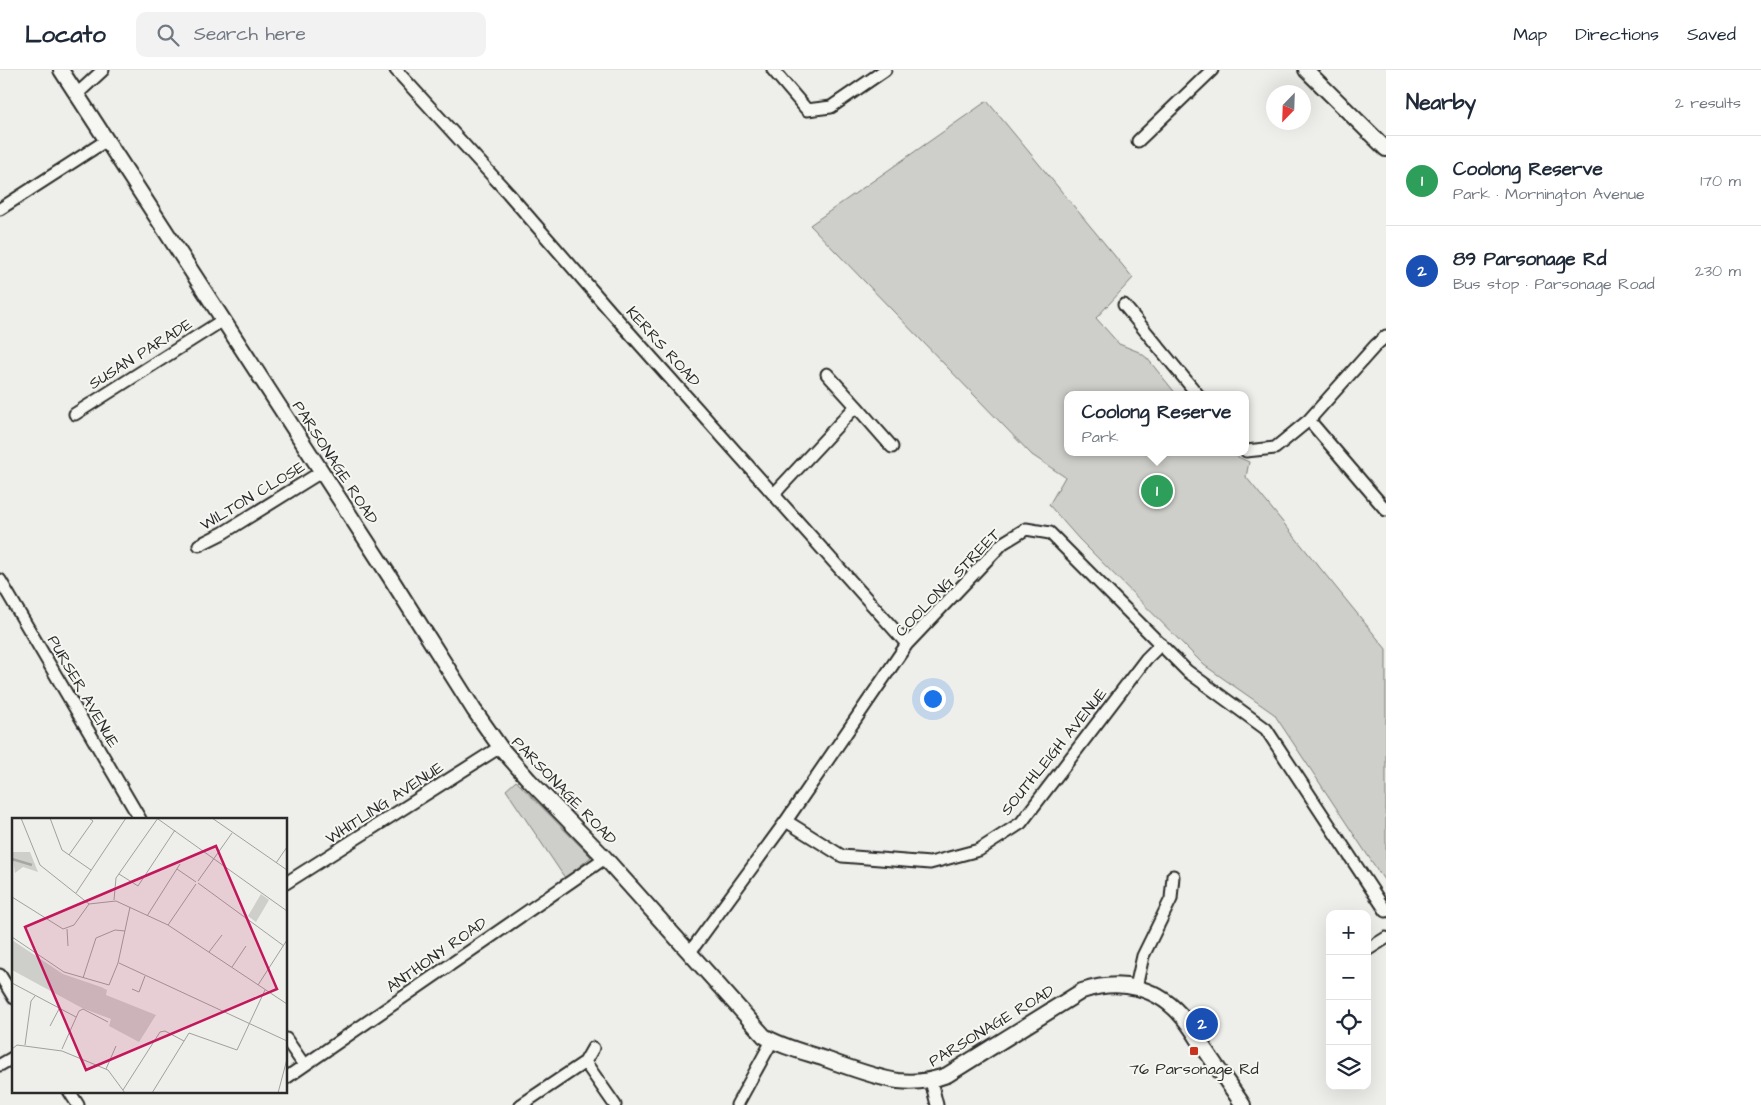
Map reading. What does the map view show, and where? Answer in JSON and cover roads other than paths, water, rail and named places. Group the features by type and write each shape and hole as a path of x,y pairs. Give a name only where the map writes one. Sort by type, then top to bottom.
{"street":[{"name":"PARSONAGE ROAD","path":"60,70 390,577 474,710 500,747 605,858 757,1029 772,1041 861,1071 897,1081 931,1081 947,1075 1082,991 1097,986 1136,986 1156,995 1172,1006 1184,1019 1243,1105"},
{"path":"77,94 103,70"},
{"name":"KERRS ROAD","path":"396,70 907,644"},
{"path":"773,70 807,110 832,107 885,70"},
{"path":"1138,141 1212,70"},
{"path":"1306,70 1386,149"},
{"path":"0,209 107,140"},
{"path":"1124,305 1195,391"},
{"name":"SUSAN PARADE","path":"75,414 223,320"},
{"path":"1249,451 1275,448 1309,420 1386,336"},
{"path":"828,374 892,447"},
{"path":"774,494 856,406"},
{"path":"1309,420 1386,510"},
{"name":"WILTON CLOSE","path":"200,545 223,533 320,472"},
{"name":"COOLONG STREET","path":"690,952 786,821 907,644 1003,543 1026,529 1050,533 1198,680 1266,730 1386,912"},
{"name":"PURSER AVENUE","path":"0,580 139,818"},
{"name":"SOUTHLEIGH AVENUE","path":"786,821 842,856 930,863 979,850 1021,823 1146,659 1161,644"},
{"name":"WHITLING AVENUE","path":"288,883 500,747"},
{"name":"ANTHONY ROAD","path":"288,1077 605,858"},
{"path":"1136,986 1143,956 1171,899 1173,876"},
{"path":"1371,947 1386,938"},
{"path":"0,975 12,995"},
{"path":"737,1105 772,1041"},
{"path":"288,1042 304,1065"},
{"path":"521,1105 585,1062 593,1048"},
{"path":"0,1065 12,1058"},
{"path":"585,1062 615,1105"},
{"path":"931,1081 938,1105"},
{"path":"71,1092 78,1105"}],"place":[{"name":"Coolong Reserve","path":"1157,491"},
{"name":"89 Parsonage Rd","path":"1202,1024"},
{"name":"76 Parsonage Rd","path":"1194,1051"}]}
